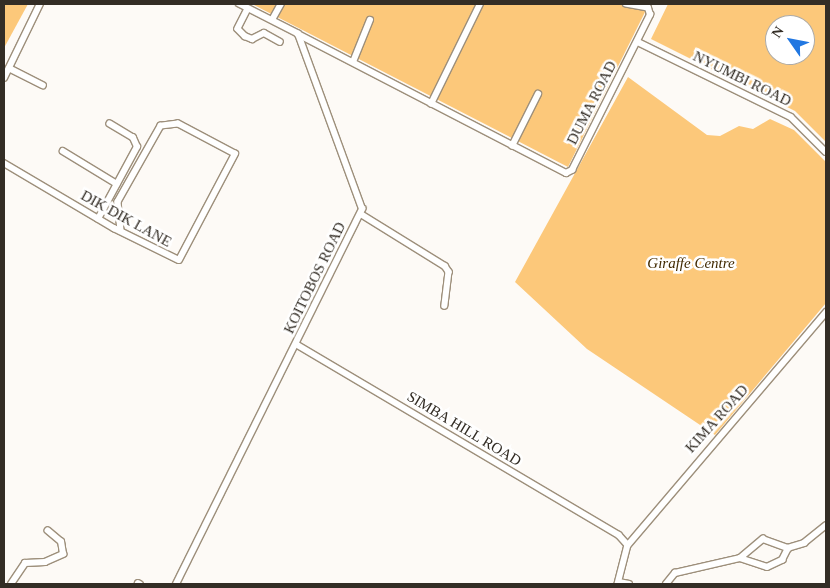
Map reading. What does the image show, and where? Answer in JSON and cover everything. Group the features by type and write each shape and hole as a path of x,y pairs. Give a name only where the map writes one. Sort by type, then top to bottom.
{"street":[{"path":"4,78 40,4"},
{"path":"239,4 512,146 538,94"},
{"path":"272,20 281,4"},
{"path":"431,104 480,4"},
{"path":"626,4 650,11"},
{"name":"DUMA ROAD","path":"512,146 566,172 572,170 638,42 654,4"},
{"path":"248,9 238,29 245,36 252,39 264,33 280,42"},
{"path":"353,62 370,20"},
{"name":"KOITOBOS ROAD","path":"176,584 361,214 360,197 298,34"},
{"name":"NYUMBI ROAD","path":"638,42 791,117 826,152"},
{"path":"9,68 43,85"},
{"path":"98,219 138,147 133,138 110,124"},
{"name":"DIK DIK LANE","path":"4,163 98,219 174,260 184,258 235,154 178,124 161,126 118,202 121,231"},
{"path":"63,151 116,184"},
{"path":"361,214 445,266 449,272 445,306"},
{"name":"KIMA ROAD","path":"628,545 826,312"},
{"name":"SIMBA HILL ROAD","path":"296,344 619,535 628,545"},
{"path":"666,584 675,573 740,558 763,539 788,548 815,538 826,526"},
{"path":"4,580 11,584 25,563 64,554 61,542 48,531"},
{"path":"628,545 619,583 629,584"},
{"path":"740,558 767,567 782,560 788,548"}],"green space":[{"path":"4,4 28,4 4,48"},
{"path":"252,4 649,4 568,167"},
{"path":"668,4 826,4 826,142 795,111 651,39"},
{"name":"Giraffe Centre","path":"628,77 707,135 720,136 739,126 753,129 770,119 794,130 826,162 826,303 715,435 587,349 515,282"}]}
